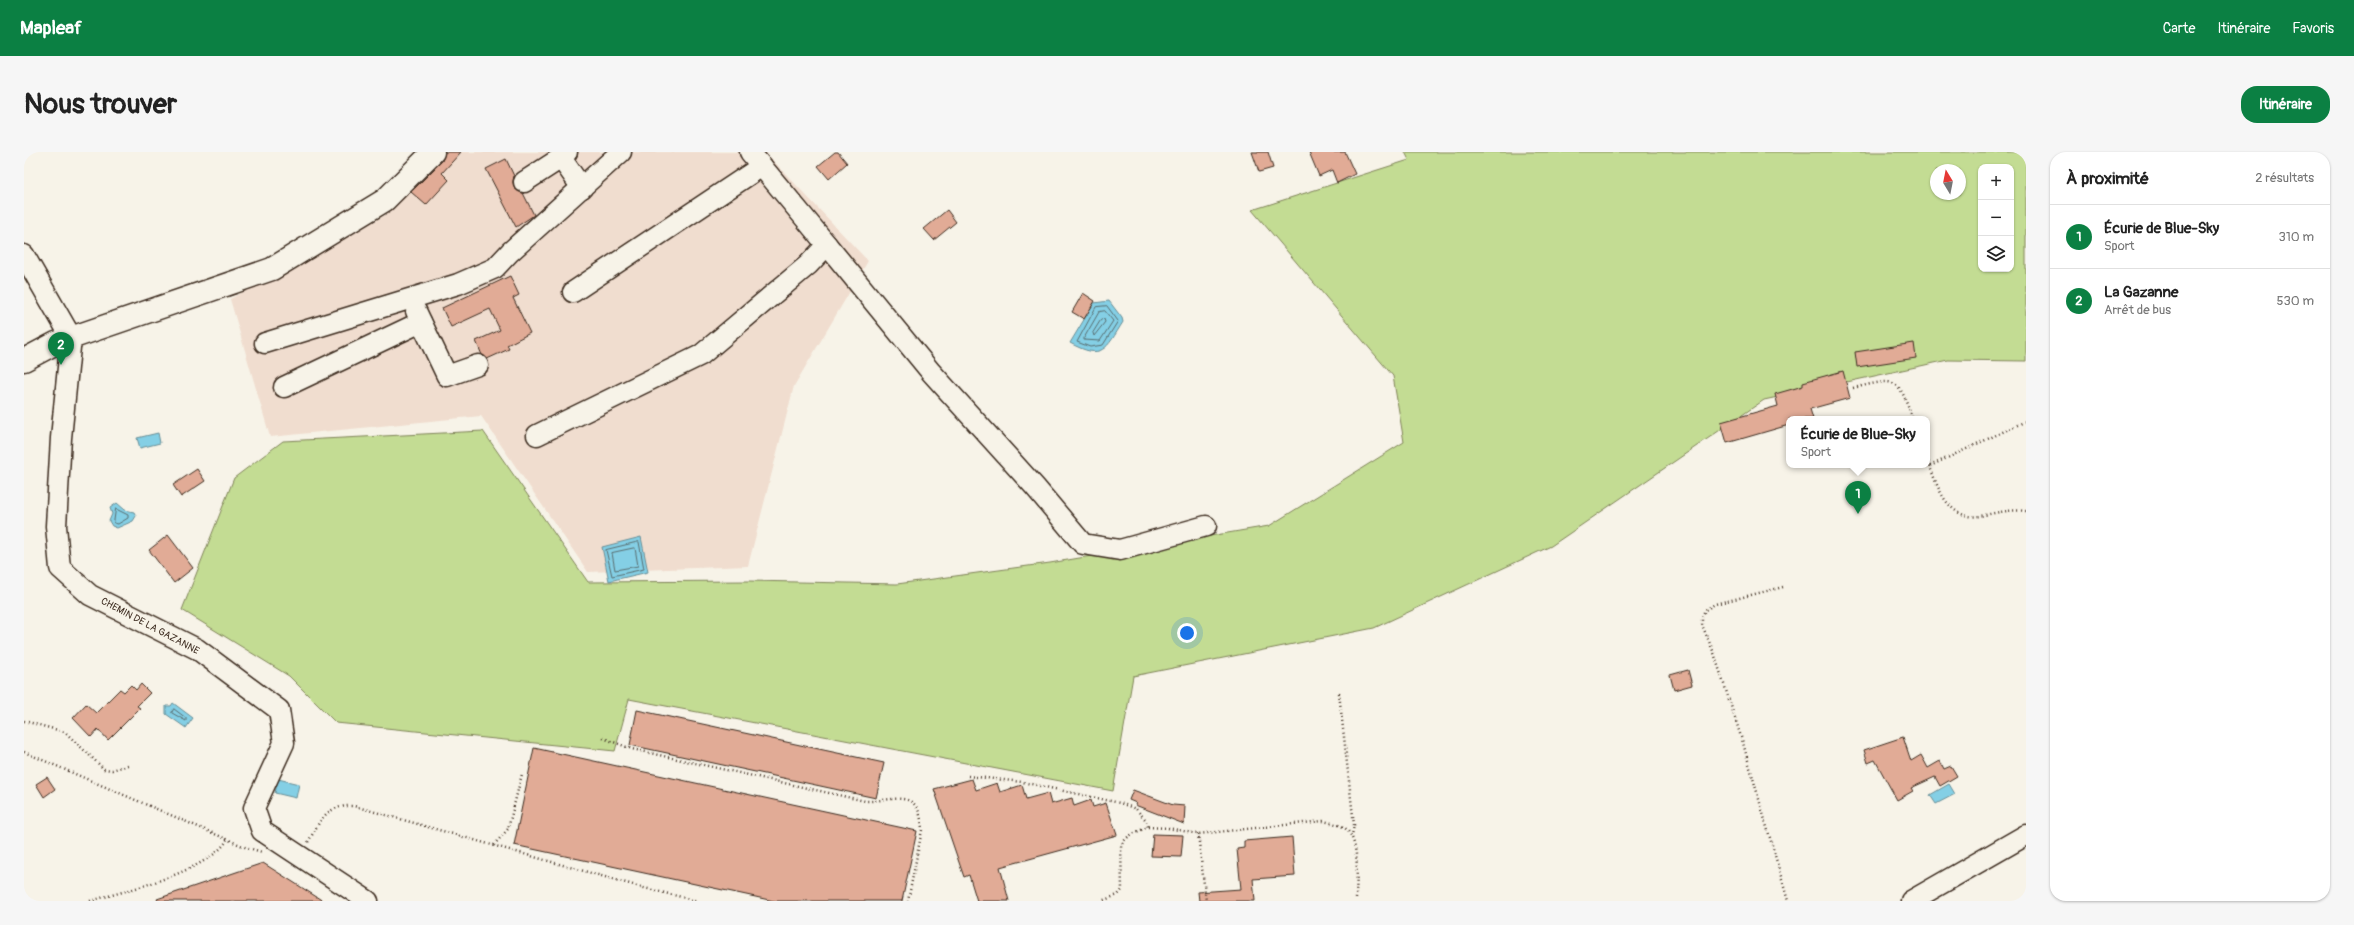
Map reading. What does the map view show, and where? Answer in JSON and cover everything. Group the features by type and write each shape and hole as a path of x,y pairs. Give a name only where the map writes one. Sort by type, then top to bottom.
{"main road":[{"path":"24,360 56,343 272,269 386,200 433,152"}],"street":[{"path":"265,343 458,284 496,268 510,252 621,152"},
{"path":"524,182 564,155 582,188"},
{"path":"573,292 756,159 931,372 1035,486 1083,544 1120,550 1206,526"},
{"path":"537,435 701,355 808,265 827,245"},
{"path":"24,255 71,338"},
{"path":"410,298 447,376 478,365"},
{"path":"284,387 421,322"},
{"name":"CHEMIN DE LA GAZANNE","path":"71,338 61,438 56,526 60,568 90,595 197,649 279,710 284,743 254,808 262,830 368,901"},
{"path":"1911,901 2026,835"}],"path":[{"path":"1853,388 1886,380 1896,383 1902,389 1912,416"},
{"path":"2026,421 1930,466 1937,486 1954,511 1965,516 1977,516 2016,510 2026,510"},
{"path":"1783,587 1715,604 1705,610 1702,617 1702,625 1714,653 1743,743 1788,901"},
{"path":"1339,693 1354,825 1352,835 1355,846 1356,901"},
{"path":"24,721 65,732 104,769 112,770 128,765"},
{"path":"603,738 632,749 865,801 901,797 911,802 918,810 921,818 922,830 908,901"},
{"path":"24,752 227,840 258,851 268,852 292,850 325,814 333,808 354,806 644,888 698,901"},
{"path":"493,846 508,829 522,774"},
{"path":"968,776 1022,782 1120,803 1139,812 1146,819 1148,827"},
{"path":"1101,901 1118,895 1122,890 1119,852 1124,841 1133,834 1148,827 1168,828 1198,834 1323,821 1345,828 1352,835"},
{"path":"1198,834 1206,901"},
{"path":"90,901 149,883 206,860 222,848 227,840"}],"shaded area":[{"path":"448,152 765,152 868,261 794,386 748,566 588,572 481,416 270,437 230,299 385,215"}],"green space":[{"path":"1405,152 2026,152 2026,361 1948,360 1764,400 1551,546 1374,628 1133,676 1113,791 629,699 615,751 336,723 289,676 182,610 234,478 283,441 483,431 588,582 749,581 897,584 1050,563 1269,526 1404,442 1393,376 1252,210 1409,160"}],"water":[{"path":"1109,301 1122,318 1123,322 1107,345 1097,351 1090,351 1070,343 1094,303"},
{"path":"158,433 160,443 140,448 137,438"},
{"path":"117,503 125,510 134,512 136,516 133,521 117,528 112,526 109,521 112,514 110,508"},
{"path":"641,537 648,572 609,581 602,547"},
{"path":"173,703 193,718 186,728 166,714 166,706 171,706"},
{"path":"278,779 299,784 296,798 275,793"},
{"path":"1949,784 1955,794 1936,804 1930,795"}],"building":[{"path":"445,152 461,152 442,173 449,180 426,205 411,192 442,161"},
{"path":"835,152 838,152 847,163 829,179 818,166"},
{"path":"1252,152 1268,152 1273,168 1259,172"},
{"path":"1309,152 1345,152 1355,174 1337,183 1332,170 1319,176"},
{"path":"506,159 514,176 514,188 523,193 534,215 516,227 486,169"},
{"path":"947,210 956,222 934,240 924,229"},
{"path":"510,276 519,295 513,298 530,333 507,345 509,349 487,359 482,355 476,341 500,330 490,309 451,327 442,308"},
{"path":"1083,293 1095,301 1084,319 1072,312"},
{"path":"1914,343 1916,358 1857,367 1855,352"},
{"path":"1843,371 1850,398 1810,409 1812,416 1786,416 1786,426 1727,443 1721,422 1778,406 1775,394 1803,386 1803,382"},
{"path":"197,469 205,481 181,497 173,485"},
{"path":"168,535 193,568 174,583 149,550"},
{"path":"1688,670 1692,685 1674,690 1670,675"},
{"path":"141,684 150,693 137,706 140,708 108,740 98,729 91,737 73,718 86,704 96,713 120,689 124,692 131,685 136,690"},
{"path":"637,710 884,763 876,798 630,745"},
{"path":"1903,737 1911,761 1921,755 1928,768 1940,761 1944,769 1951,766 1957,776 1940,786 1935,777 1911,788 1913,791 1897,800 1875,760 1868,763 1864,750"},
{"path":"534,748 917,831 902,901 774,901 514,845"},
{"path":"47,777 55,789 44,797 36,784"},
{"path":"972,779 976,790 997,783 1000,792 1022,785 1026,799 1048,793 1051,804 1072,798 1074,806 1091,800 1093,807 1106,803 1117,835 1000,867 1009,901 977,901 969,875 964,877 934,789"},
{"path":"1133,790 1173,805 1185,806 1184,824 1135,805 1136,803 1129,800"},
{"path":"1153,834 1183,835 1181,857 1151,856"},
{"path":"1292,837 1295,876 1253,879 1255,901 1199,901 1198,892 1241,889 1237,849 1244,848 1244,841"},
{"path":"263,863 323,901 158,901 157,899"}],"place":[{"name":"La Gazanne","path":"61,365"},
{"name":"Écurie de Blue-Sky","path":"1858,514"}]}
